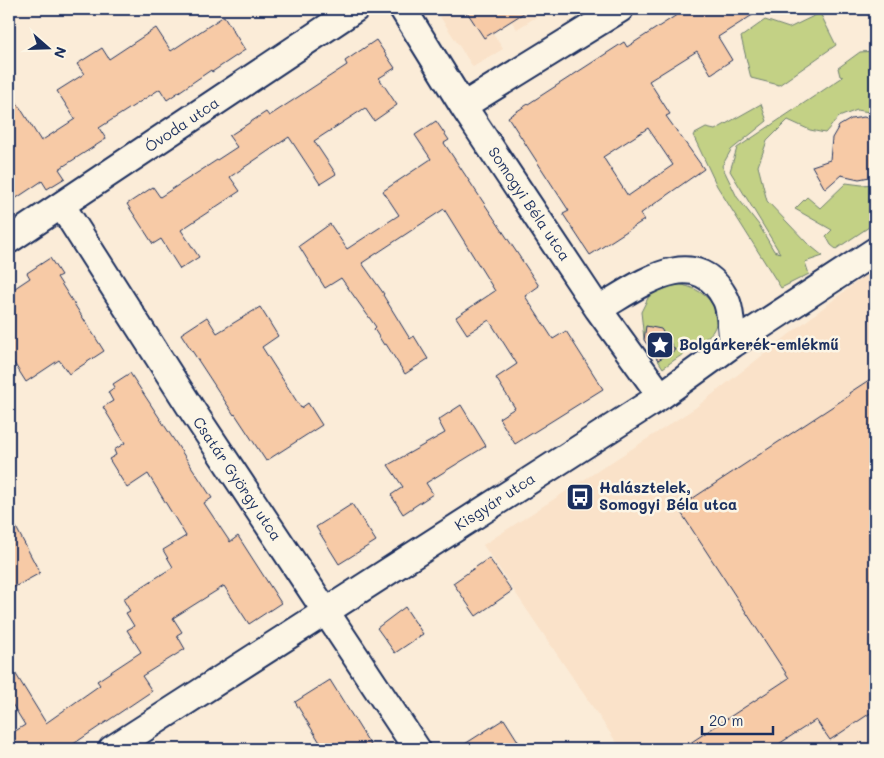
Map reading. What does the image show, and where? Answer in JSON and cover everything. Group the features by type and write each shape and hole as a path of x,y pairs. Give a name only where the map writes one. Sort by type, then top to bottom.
{"street":[{"name":"Óvoda utca","path":"9,240 355,9"},
{"name":"Somogyi Béla utca","path":"403,9 463,106 598,309 661,396"},
{"path":"463,106 620,9"},
{"name":"Csatár György utca","path":"62,206 199,422 417,749"},
{"name":"Kisgyár utca","path":"112,749 325,610 661,396 733,344 875,250"},
{"path":"598,309 663,273 678,270 700,273 709,279 726,299 733,344"}],"shaded area":[{"path":"435,9 549,9 517,29 511,21 493,33 503,49 473,67"},
{"path":"873,269 875,273 875,749 621,749 483,545 695,408"}],"green space":[{"path":"820,13 836,45 779,85 751,78 741,37 765,20 789,28"},
{"path":"875,51 875,113 857,110 839,117 825,133 810,130 788,120 767,141 758,166 767,201 807,243 823,256 805,262 809,274 781,288 717,186 693,135 706,128 715,130 761,104 767,121 731,150 722,166 737,197 759,225 774,251 780,253 730,171 737,148 843,77 840,76 838,68 860,52"},
{"path":"846,183 875,184 875,223 836,249 831,245 826,236 832,230 795,209 807,197 820,208"},
{"path":"678,284 696,290 708,298 715,309 717,316 716,324 713,331 705,339 663,368 644,339 641,312 649,296 662,287"}],"building":[{"path":"465,9 530,9 484,38"},
{"path":"686,9 762,9 718,37 732,60 711,74 697,51 649,81 670,114 666,116 704,169 640,214 644,220 590,255 563,214 569,211 508,117 624,42 627,47","holes":["648,128 673,165 628,196 603,157"]},
{"path":"224,16 245,50 212,72 211,70 167,100 160,89 99,128 106,139 59,169 65,178 47,189 42,181 9,203 9,90 41,141 75,119 57,91 84,74 77,64 102,48 109,59 156,28 171,51"},
{"path":"376,40 395,68 379,78 397,105 374,121 365,108 314,141 336,174 320,184 289,137 230,177 240,191 181,230 199,257 180,269 161,239 153,244 127,204 153,187 160,197 237,147 229,136 266,112 269,116 347,65 345,61"},
{"path":"864,117 875,121 875,176 859,179 841,175 825,189 812,166 830,160 832,138 839,126 851,119"},
{"path":"436,121 449,140 444,143 539,286 525,296 553,339 566,331 603,389 515,444 499,418 515,408 496,378 517,364 489,320 467,334 456,317 495,291 444,209 362,263 384,294 410,339 414,336 428,359 405,374 374,329 376,327 341,278 325,288 299,246 330,224 347,249 399,215 383,191 431,159 415,135"},
{"path":"50,258 61,275 57,277 104,351 69,374 59,360 26,382 9,355 9,292 30,278 27,273"},
{"path":"260,307 278,336 262,347 301,408 308,403 322,425 266,461 181,334 207,317 217,333"},
{"path":"646,326 661,329 675,350 658,360 644,340"},
{"path":"130,373 212,498 204,503 230,542 238,536 281,603 249,624 224,586 173,618 182,632 177,635 185,649 142,676 152,691 66,749 9,749 9,735 25,725 9,699 9,663 46,723 100,685 97,681 141,652 127,630 134,626 126,613 130,611 123,599 173,567 163,550 186,536 148,474 127,488 109,459 116,455 114,450 125,443 103,407 113,401 108,392 115,387 113,384"},
{"path":"875,376 875,710 830,740 816,720 771,749 681,749 789,678 678,508 850,395 849,393"},
{"path":"461,405 486,446 426,483 433,494 403,514 391,495 403,487 388,465 445,433 438,420"},
{"path":"352,504 376,541 339,564 316,527"},
{"path":"9,514 40,573 9,590"},
{"path":"489,558 512,591 476,616 453,583"},
{"path":"405,607 423,634 395,653 377,628"},
{"path":"330,680 373,749 324,749 295,702"},
{"path":"504,719 523,749 457,749"}],"place":[{"name":"Bolgárkerék-emlékmű","path":"660,345"},
{"name":"Halásztelek, Somogyi Béla utca","path":"580,497"}]}
